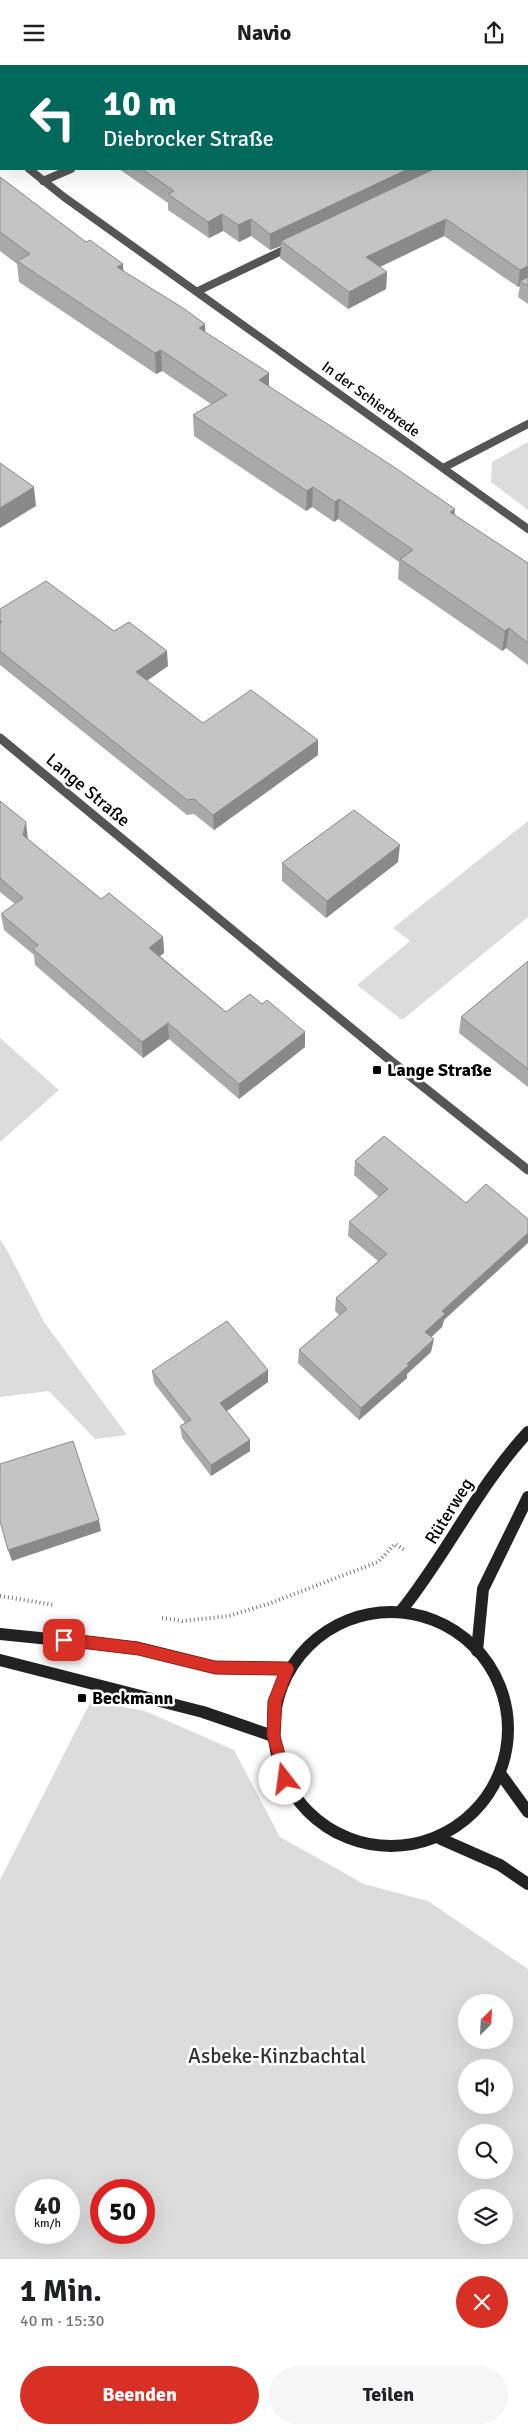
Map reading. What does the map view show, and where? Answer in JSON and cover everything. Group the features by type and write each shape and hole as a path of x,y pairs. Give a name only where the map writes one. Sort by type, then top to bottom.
{"main road":[{"name":"Rüterweg","path":"401,1611 435,1567 458,1527 508,1452 528,1432"},
{"path":"477,1651 483,1589 528,1497"},
{"path":"401,1611 443,1624 477,1651 501,1689 510,1732 502,1776 478,1814 441,1839 397,1849 352,1840 313,1816 285,1779 273,1736 275,1701 287,1669 316,1635 356,1615 401,1611"},
{"path":"0,1634 9,1633 138,1648 215,1667 287,1669"},
{"path":"0,1660 203,1712 273,1736"},
{"path":"502,1776 528,1812"},
{"path":"441,1839 500,1865 528,1884"}],"street":[{"name":"In der Schierbrede","path":"30,170 528,529"},
{"path":"43,181 68,170"},
{"path":"198,291 299,243"},
{"path":"443,468 528,425"},
{"name":"Lange Straße","path":"0,739 391,1061 528,1169"}],"path":[{"path":"154,1618 182,1621 220,1617 260,1607 378,1562 395,1544 435,1567"},
{"path":"0,1596 59,1606"}],"green space":[{"path":"528,442 528,510 491,482 492,462"},
{"path":"528,821 528,917 402,1020 357,985 410,941 393,928"},
{"path":"0,1038 59,1090 0,1142"},
{"path":"0,1239 44,1322 127,1435 95,1439 49,1391 0,1397"},
{"name":"Asbeke-Kinzbachtal","path":"91,1701 145,1711 234,1750 280,1837 364,1884 428,1901 528,1969 528,2259 0,2259 0,1880"}],"building":[{"path":"143,170 406,170 270,234 251,219 238,225 222,214 208,222 168,194 174,191"},
{"path":"432,170 528,170 528,266 520,270 446,219 366,257 387,272 349,292 281,241"},
{"path":"0,177 86,242 90,240 123,264 117,267 205,324 199,328 269,373 259,380 391,465 455,509 450,512 528,563 528,643 509,628 505,631 400,559 413,550 339,499 335,502 313,487 307,491 193,415 227,395 161,350 155,353 17,261 30,254 0,232"},
{"path":"528,277 528,286 520,281"},
{"path":"0,463 34,487 0,508"},
{"path":"46,581 114,631 129,622 167,651 136,672 203,723 251,690 318,740 213,815 194,799 187,800 0,651 0,623 2,622 0,620 0,609"},
{"path":"0,801 26,822 23,835 101,899 109,893 163,937 149,948 226,1012 250,994 262,1004 267,1000 305,1032 239,1084 168,1023 142,1042 33,949 38,945 1,914 23,898 0,878"},
{"path":"354,810 400,845 327,901 282,863"},
{"path":"528,961 528,1069 461,1017"},
{"path":"384,1136 466,1203 486,1184 528,1219 528,1233 442,1311 445,1314 425,1332 434,1339 407,1364 409,1365 361,1408 299,1350 347,1309 336,1298 387,1254 349,1222 388,1189 355,1161"},
{"path":"227,1321 268,1370 220,1403 250,1440 211,1465 180,1426 191,1420 152,1371"},
{"path":"73,1441 99,1520 8,1550 0,1521 0,1464"}],"place":[{"name":"Lange Straße","path":"377,1070"},
{"name":"Beckmann","path":"82,1698"}],"route":[{"path":"64,1640 138,1648 215,1667 287,1669 275,1701 273,1736 285,1779"}]}
